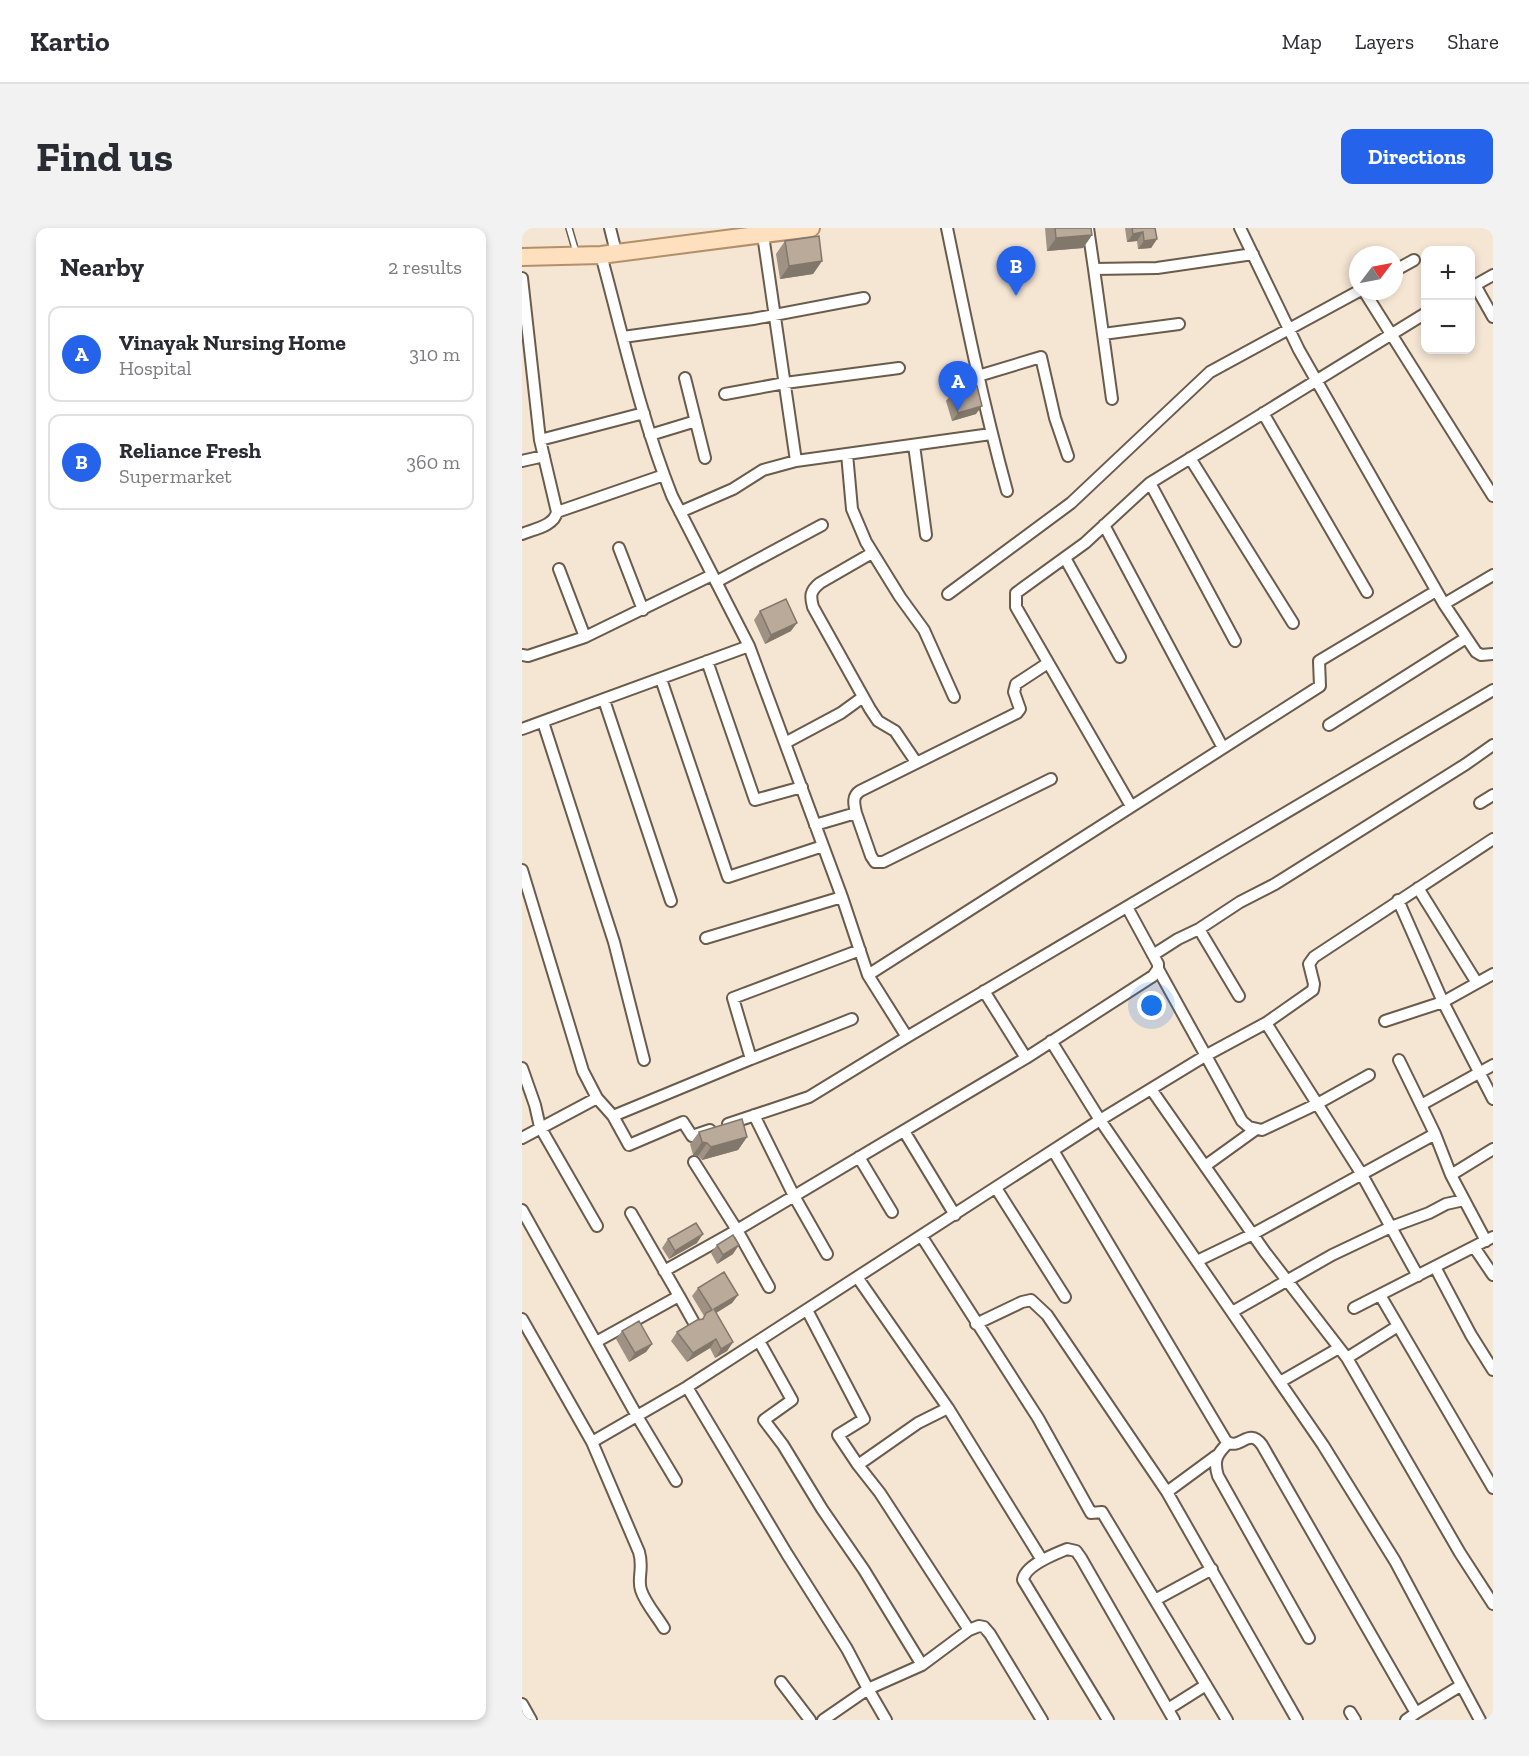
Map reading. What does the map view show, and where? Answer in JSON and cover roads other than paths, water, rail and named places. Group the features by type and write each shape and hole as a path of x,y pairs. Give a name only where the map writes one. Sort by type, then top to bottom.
{"main road":[{"path":"522,257 609,254 812,228"}],"street":[{"path":"610,228 609,254 623,337 650,435 664,475 680,512 749,646 842,897 868,975 907,1036"},
{"path":"947,228 978,376 1007,490"},
{"path":"1088,228 1112,399"},
{"path":"1240,228 1289,331 1436,591 1476,652 1481,655 1493,654"},
{"path":"768,232 775,314 796,461"},
{"path":"1094,269 1157,268 1253,254"},
{"path":"1403,266 1414,260"},
{"path":"1475,286 1493,275"},
{"path":"522,278 527,366 540,440 557,512 552,522 522,534"},
{"path":"1475,290 1493,317"},
{"path":"623,337 753,319 864,297"},
{"path":"948,594 1071,503 1210,372 1349,297"},
{"path":"1369,300 1493,496"},
{"path":"1131,806 1016,607 1016,593 1065,558 1150,483 1421,316"},
{"path":"1103,334 1179,324"},
{"path":"978,376 1041,357 1055,418 1068,456"},
{"path":"725,394 785,382 899,368"},
{"path":"685,378 705,458"},
{"path":"540,440 644,413"},
{"path":"1263,413 1367,592"},
{"path":"650,435 696,421"},
{"path":"680,512 733,489 763,470 796,461 992,434"},
{"path":"914,445 926,535"},
{"path":"848,454 852,509 872,553 924,630 954,697"},
{"path":"522,461 544,456"},
{"path":"1190,458 1293,623"},
{"path":"557,512 664,475"},
{"path":"1150,483 1235,641"},
{"path":"522,655 528,656 585,637 714,579 822,525"},
{"path":"1104,525 1223,748"},
{"path":"619,548 643,610"},
{"path":"872,553 820,583 811,593 813,607 878,721 895,731 916,762"},
{"path":"1065,558 1120,657"},
{"path":"559,569 585,637"},
{"path":"1444,604 1493,575"},
{"path":"868,975 1320,686 1319,661 1436,591"},
{"path":"1329,725 1466,638"},
{"path":"522,729 749,646"},
{"path":"707,661 755,800 802,787"},
{"path":"1048,663 1016,684 1014,692 1020,709 1017,713 855,794 854,804 871,856 878,863 1051,779"},
{"path":"661,679 728,877 823,846"},
{"path":"522,870 584,1075 597,1098 613,1116 629,1145 683,1122 692,1136 810,1097 907,1036 1493,690"},
{"path":"785,743 863,697"},
{"path":"604,700 670,902"},
{"path":"543,722 614,942 644,1060"},
{"path":"1153,955 1427,789 1493,745"},
{"path":"1480,803 1493,795"},
{"path":"815,825 856,813"},
{"path":"592,1442 687,1387 1054,1152 1100,1120 1205,1056 1266,1023 1313,990 1314,984 1309,964 1314,957 1493,838"},
{"path":"1418,888 1477,983"},
{"path":"706,938 842,897"},
{"path":"1398,900 1443,1002 1493,1099"},
{"path":"1127,907 1205,1056 1242,1121 1249,1127 1262,1130 1369,1076"},
{"path":"1199,929 1239,996"},
{"path":"751,1059 733,998 860,951"},
{"path":"664,1271 1026,1058 1153,976 1158,969"},
{"path":"1385,1021 1443,1002 1493,974"},
{"path":"984,991 1026,1058"},
{"path":"613,1116 852,1019"},
{"path":"1266,1023 1361,1173 1418,1276"},
{"path":"1051,1041 1100,1120 1323,1445 1395,1561 1480,1720"},
{"path":"1354,1308 1489,1239 1451,1175 1435,1134 1399,1060"},
{"path":"1421,1105 1493,1065"},
{"path":"522,1068 535,1104 540,1127 597,1227"},
{"path":"1151,1089 1252,1234 1347,1358 1460,1553 1493,1604"},
{"path":"522,1138 597,1098"},
{"path":"754,1115 794,1196 827,1254"},
{"path":"1205,1166 1255,1130"},
{"path":"904,1131 955,1215"},
{"path":"1197,1261 1252,1234 1435,1134"},
{"path":"1451,1175 1493,1149"},
{"path":"1054,1152 1228,1443"},
{"path":"859,1157 892,1212"},
{"path":"694,1162 769,1287"},
{"path":"996,1188 1065,1298"},
{"path":"1232,1312 1332,1255 1446,1204 1464,1200"},
{"path":"522,1210 676,1481"},
{"path":"631,1213 693,1321"},
{"path":"922,1237 1038,1418 1091,1513 1102,1512 1227,1720"},
{"path":"1474,1247 1493,1275"},
{"path":"1435,1267 1493,1370"},
{"path":"857,1277 948,1408 1042,1560"},
{"path":"1380,1295 1493,1488"},
{"path":"596,1342 679,1296"},
{"path":"976,1323 1022,1302 1031,1300 1039,1305 1167,1492 1297,1720"},
{"path":"807,1310 864,1419 838,1435 880,1494 969,1630"},
{"path":"522,1319 592,1442 643,1564 640,1577 641,1590 664,1628"},
{"path":"1347,1358 1398,1326"},
{"path":"759,1341 792,1400 764,1420 783,1445 822,1509 864,1570 921,1665"},
{"path":"1281,1383 1339,1348"},
{"path":"687,1387 847,1649 886,1720"},
{"path":"858,1465 918,1423 948,1408"},
{"path":"1228,1443 1235,1444 1251,1437 1262,1444 1416,1713"},
{"path":"1167,1492 1216,1455 1228,1443"},
{"path":"1216,1455 1218,1476 1309,1638"},
{"path":"1108,1720 1023,1580 1025,1573 1042,1560 1067,1549 1076,1551 1174,1720"},
{"path":"1155,1600 1212,1569"},
{"path":"823,1720 868,1689 921,1665 969,1630 979,1626 987,1629 1042,1720"},
{"path":"781,1682 810,1720"},
{"path":"1168,1709 1206,1685"},
{"path":"1406,1720 1460,1686"},
{"path":"522,1704 531,1720"}],"lane":[{"path":"569,228 578,256"}],"place":[{"name":"Reliance Fresh","path":"1016,296"},
{"name":"Vinayak Nursing Home","path":"958,411"}]}
